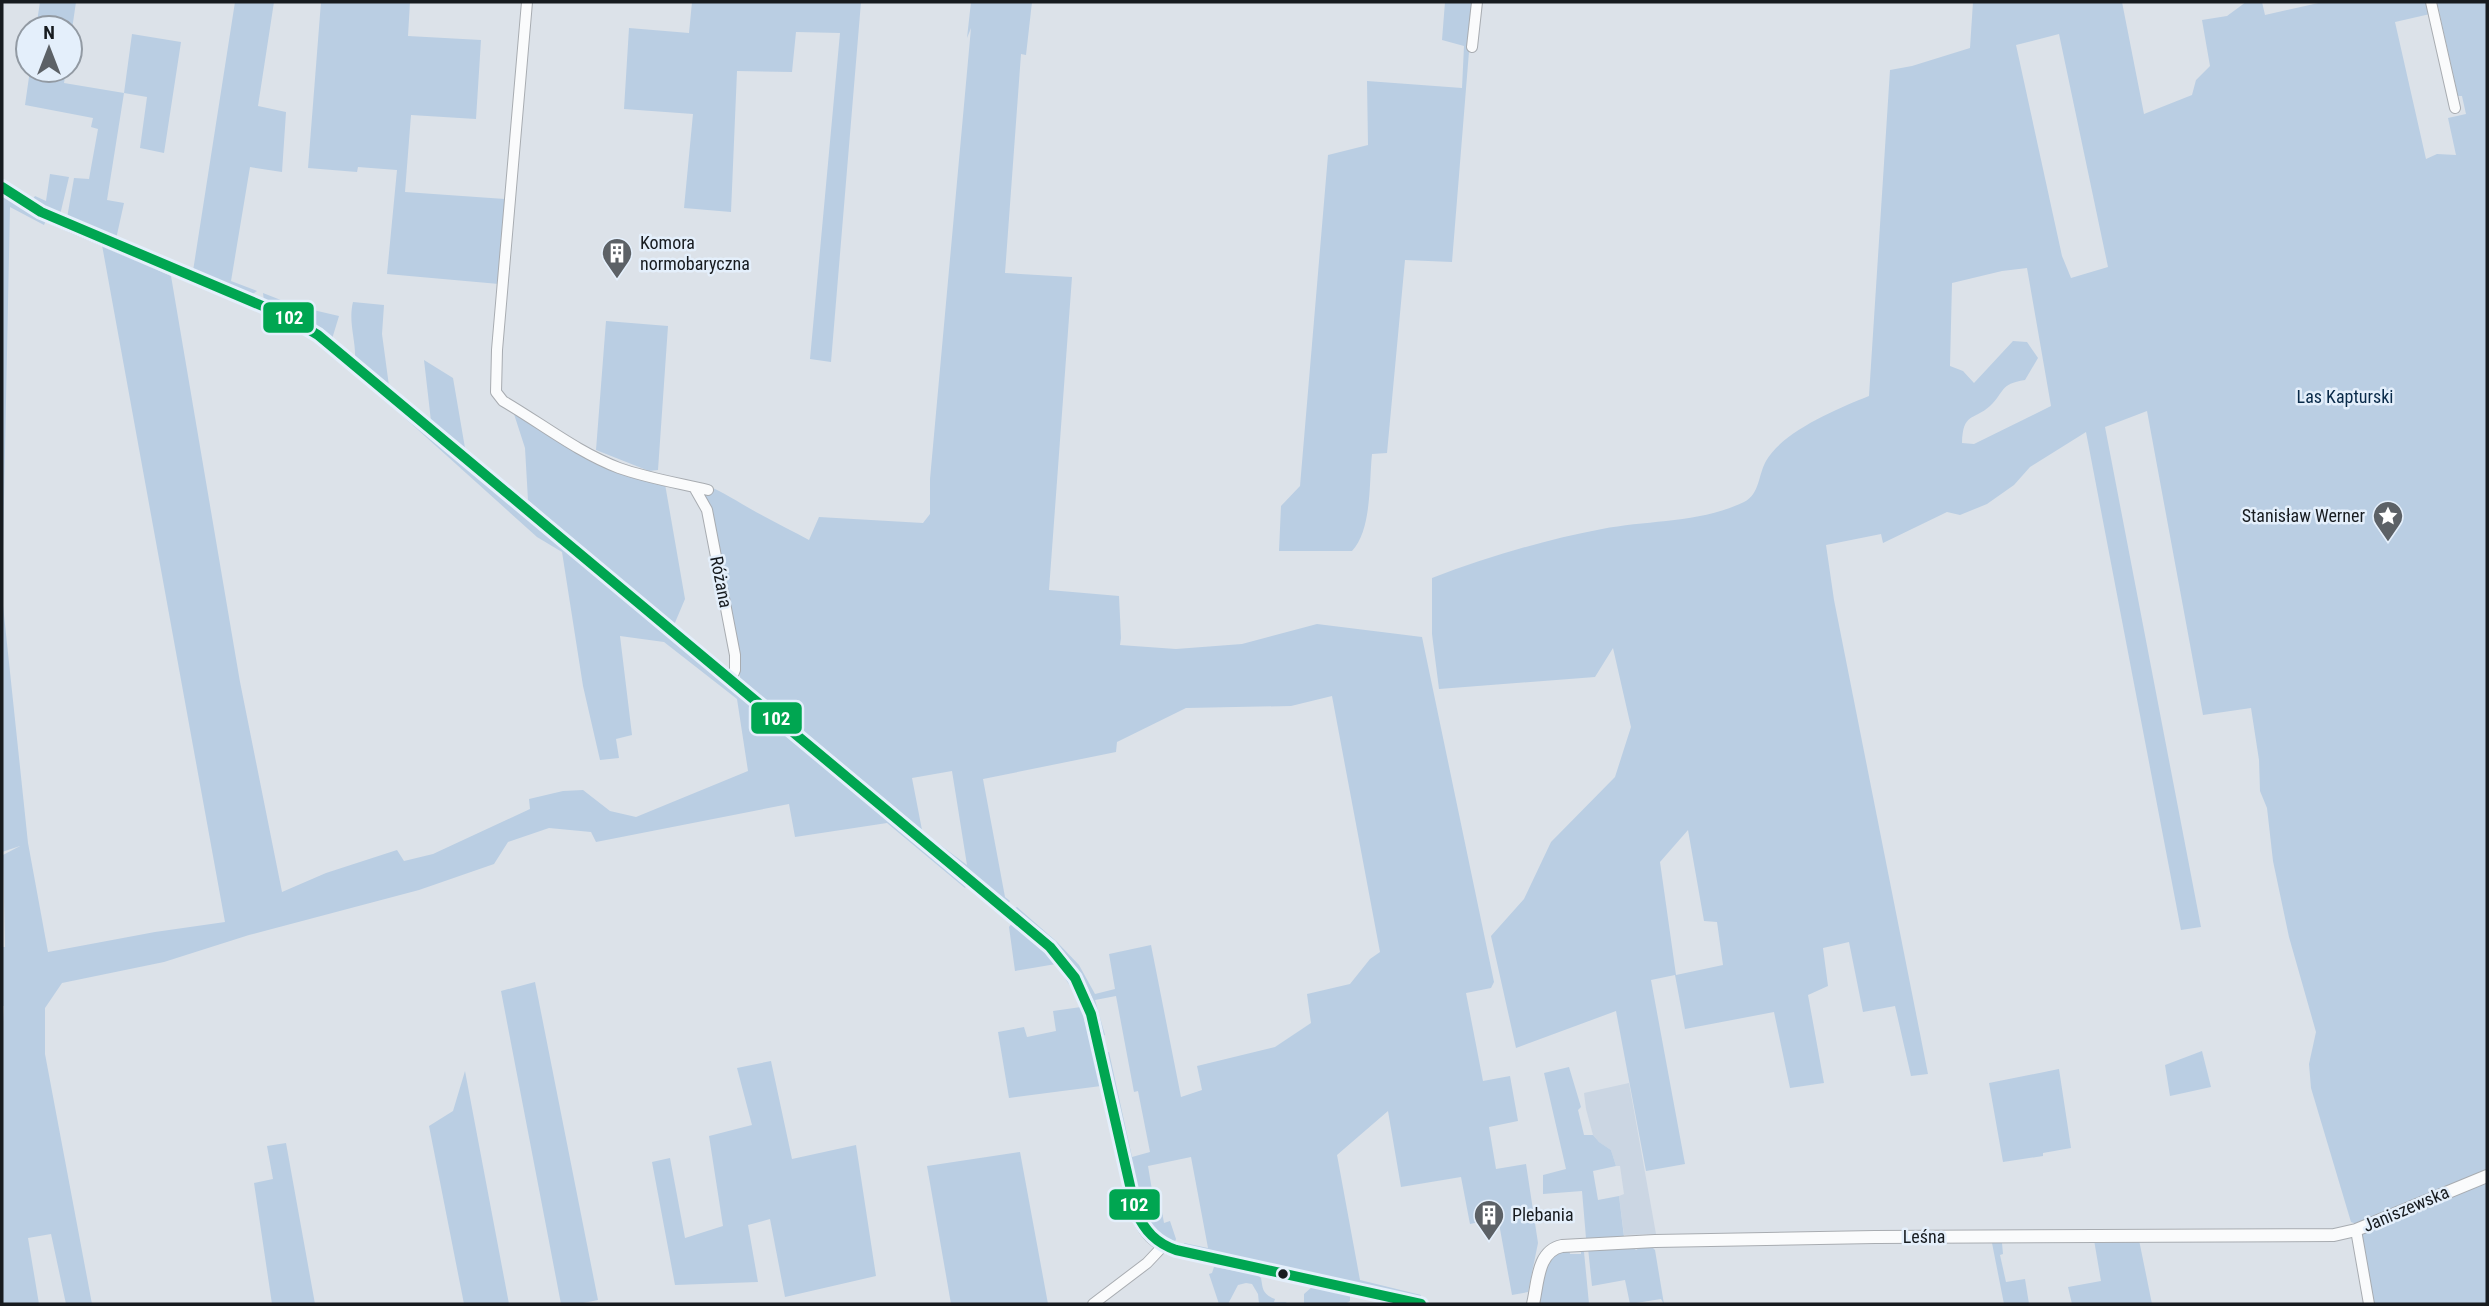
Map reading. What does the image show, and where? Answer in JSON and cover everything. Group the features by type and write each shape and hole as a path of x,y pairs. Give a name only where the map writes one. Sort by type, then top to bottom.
{"street":[{"path":"527,2 497,350 496,392 503,401 600,460 639,474 708,490"},
{"path":"1472,47 1477,2"},
{"path":"2431,2 2455,108"},
{"path":"4,189 41,212 286,316 318,335 1067,964 1077,979 1091,1014 1136,1212 1145,1230 1163,1246 1421,1304"},
{"name":"Różana","path":"695,487 707,510 732,642 735,670 731,680"},
{"name":"Janiszewska","path":"2368,1304 2356,1230 2487,1176"},
{"name":"Leśna","path":"1533,1304 1545,1255 1551,1248 1562,1246 1655,1241 1875,1237 2323,1236 2356,1230"},
{"path":"1093,1304 1151,1260 1163,1246"}],"shaded area":[{"path":"1629,1083 1656,1234 1624,1235 1619,1196 1624,1194 1620,1166 1616,1166 1611,1150 1593,1135 1586,1109 1584,1093"}],"green space":[{"path":"40,2 76,2 74,14 38,14"},
{"path":"235,2 274,2 258,106 286,112 282,172 250,167 231,281 257,291 251,295 193,271"},
{"path":"321,2 410,2 408,36 481,40 476,119 411,115 405,192 505,199 499,284 387,274 397,170 358,167 357,172 308,168"},
{"path":"692,2 861,2 831,362 810,359 840,33 796,32 792,72 737,71 731,212 684,208 693,114 624,109 629,28 689,33"},
{"path":"971,2 1032,2 1026,55 1021,54 1005,273 1072,277 1049,590 1119,596 1120,645 1176,649 1242,644 1317,624 1422,637 1494,982 1491,988 1466,993 1483,1081 1510,1076 1518,1121 1489,1127 1496,1169 1526,1164 1538,1243 1528,1292 1512,1295 1498,1218 1470,1224 1461,1177 1401,1187 1388,1111 1337,1155 1360,1280 1421,1295 1420,1300 1185,1248 1184,1243 1208,1248 1191,1157 1148,1166 1153,1196 1159,1195 1164,1223 1170,1221 1176,1239 1174,1244 1157,1238 1142,1214 1106,1053 1109,1052 1132,1157 1150,1152 1138,1091 1134,1092 1116,996 1095,1000 1105,1035 1102,1036 1089,992 1075,968 1012,910 1017,907 1057,942 1079,965 1095,994 1115,989 1109,954 1151,945 1181,1097 1202,1090 1197,1066 1275,1047 1311,1023 1307,994 1350,984 1370,959 1380,952 1332,696 1291,706 1186,708 1117,742 1116,752 983,779 1005,897 1010,901 1007,905 933,844 935,841 967,865 952,771 912,778 922,830 740,678 740,660 712,513 693,482 719,491 809,540 819,517 923,523 930,514 930,479 971,28 967,38"},
{"path":"1445,2 1473,2 1452,262 1405,260 1387,453 1372,454 1366,518 1358,542 1352,551 1279,551 1281,506 1300,486 1328,155 1368,145 1367,81 1462,88 1464,46 1442,40"},
{"name":"Las Kapturski","path":"1973,2 2122,2 2144,114 2192,95 2196,80 2210,66 2202,20 2227,16 2246,2 2262,2 2265,15 2323,2 2426,2 2430,14 2395,22 2426,159 2437,154 2456,155 2448,118 2466,114 2462,96 2458,96 2437,2 2487,2 2487,1304 2374,1304 2356,1224 2351,1222 2311,1088 2309,1064 2316,1032 2289,937 2273,861 2267,808 2260,791 2259,760 2251,708 2203,715 2147,411 2105,427 2201,927 2181,930 2086,432 2030,467 2014,485 1987,504 1960,515 1947,512 1883,543 1881,534 1826,545 1834,600 1928,1074 1911,1076 1895,1006 1863,1012 1849,942 1823,948 1828,986 1808,995 1824,1083 1790,1088 1774,1012 1685,1029 1675,975 1651,980 1685,1164 1646,1171 1616,1011 1516,1048 1491,936 1524,899 1551,842 1615,777 1631,727 1613,648 1595,677 1439,689 1432,634 1432,578 1559,538 1620,526 1710,514 1744,502 1756,489 1766,461 1785,440 1813,422 1869,396 1890,70 1970,48","holes":["2059,34 2108,267 2071,278 2062,256 2016,45","2027,268 2051,406 1974,444 1962,443 1964,426 1970,418 1990,406 2006,386 2025,380 2038,358 2027,342 2013,341 1974,383 1963,371 1950,366 1952,283","1688,830 1704,921 1717,922 1723,965 1676,975 1660,862"]},
{"path":"132,34 181,42 164,153 140,148 147,97 124,93"},
{"path":"28,84 70,84 124,93 107,200 124,203 116,239 67,218 74,178 89,179 98,129 91,127 93,118 25,105"},
{"path":"50,174 69,177 60,215 32,200 35,196 46,201"},
{"path":"2,194 46,220 44,225 10,207 2,596"},
{"path":"102,245 171,276 240,682 282,892 326,873 397,850 404,861 433,854 530,809 529,799 563,791 583,790 610,811 636,817 748,771 737,699 664,642 620,636 632,735 616,739 619,758 600,760 583,686 562,552 537,537 376,392 379,390 968,884 965,888 887,823 795,837 789,804 596,842 591,832 549,828 508,842 494,864 419,890 249,935 164,962 62,983 45,1008 45,1054 92,1304 66,1304 51,1234 28,1238 39,1304 2,1304 2,947 5,947 3,855 20,846 2,852 2,596 28,843 48,952 225,922"},
{"path":"263,293 296,306 339,316 332,339 264,301"},
{"path":"353,302 384,305 382,334 389,386 355,359 351,317"},
{"path":"606,321 668,326 658,470 649,471 596,450"},
{"path":"424,360 453,378 465,448 431,421"},
{"path":"514,414 560,442 665,484 685,599 674,625 528,500 525,448"},
{"path":"1012,923 1052,956 1082,997 1079,1000 1056,964 1015,971 1009,927"},
{"path":"535,982 598,1300 578,1304 561,1304 501,991"},
{"path":"1081,1007 1101,1086 1009,1098 998,1032 1024,1027 1027,1037 1056,1031 1053,1011"},
{"path":"2202,1051 2211,1087 2170,1096 2165,1065"},
{"path":"771,1061 792,1159 856,1145 876,1276 785,1297 770,1219 748,1225 758,1282 675,1285 652,1162 670,1158 685,1238 723,1226 709,1136 752,1125 737,1068"},
{"path":"1569,1067 1581,1107 1578,1110 1584,1135 1593,1135 1611,1150 1616,1166 1593,1171 1598,1200 1619,1196 1624,1237 1586,1238 1582,1191 1543,1194 1543,1175 1566,1169 1544,1073"},
{"path":"2059,1069 2071,1148 2043,1153 2043,1156 2003,1162 1989,1083"},
{"path":"465,1071 509,1304 464,1304 429,1126 453,1111"},
{"path":"286,1143 315,1304 272,1304 254,1183 273,1179 267,1146"},
{"path":"1020,1152 1048,1304 951,1304 927,1166"},
{"path":"2094,1240 2139,1240 2152,1304 2072,1304 2068,1287 2101,1281"},
{"path":"1992,1243 2002,1243 2003,1254 2000,1255 2006,1282 2025,1279 2029,1304 2004,1304"},
{"path":"1633,1247 1636,1250 1652,1247 1655,1250 1664,1304 1661,1299 1630,1304 1625,1280 1592,1286 1588,1248"},
{"path":"1569,1249 1570,1254 1581,1254 1581,1249 1584,1252 1589,1304 1537,1304 1543,1273 1553,1253"},
{"path":"1214,1267 1258,1275 1264,1291 1275,1299 1274,1302 1287,1302 1259,1304 1258,1294 1252,1284 1246,1283 1238,1285 1228,1304 1219,1304 1209,1274"},
{"path":"1312,1287 1350,1295 1350,1301 1345,1304 1304,1304 1304,1294"}],"transit line":[{"name":"102","path":"2,187 41,212 286,316 318,335 1050,947 1075,978 1091,1014 1136,1212 1147,1231 1157,1240 1176,1250 1421,1304"}],"place":[{"name":"Komora normobaryczna","path":"617,280"},
{"name":"Stanisław Werner","path":"2388,543"},
{"name":"Plebania","path":"1489,1242"}]}
